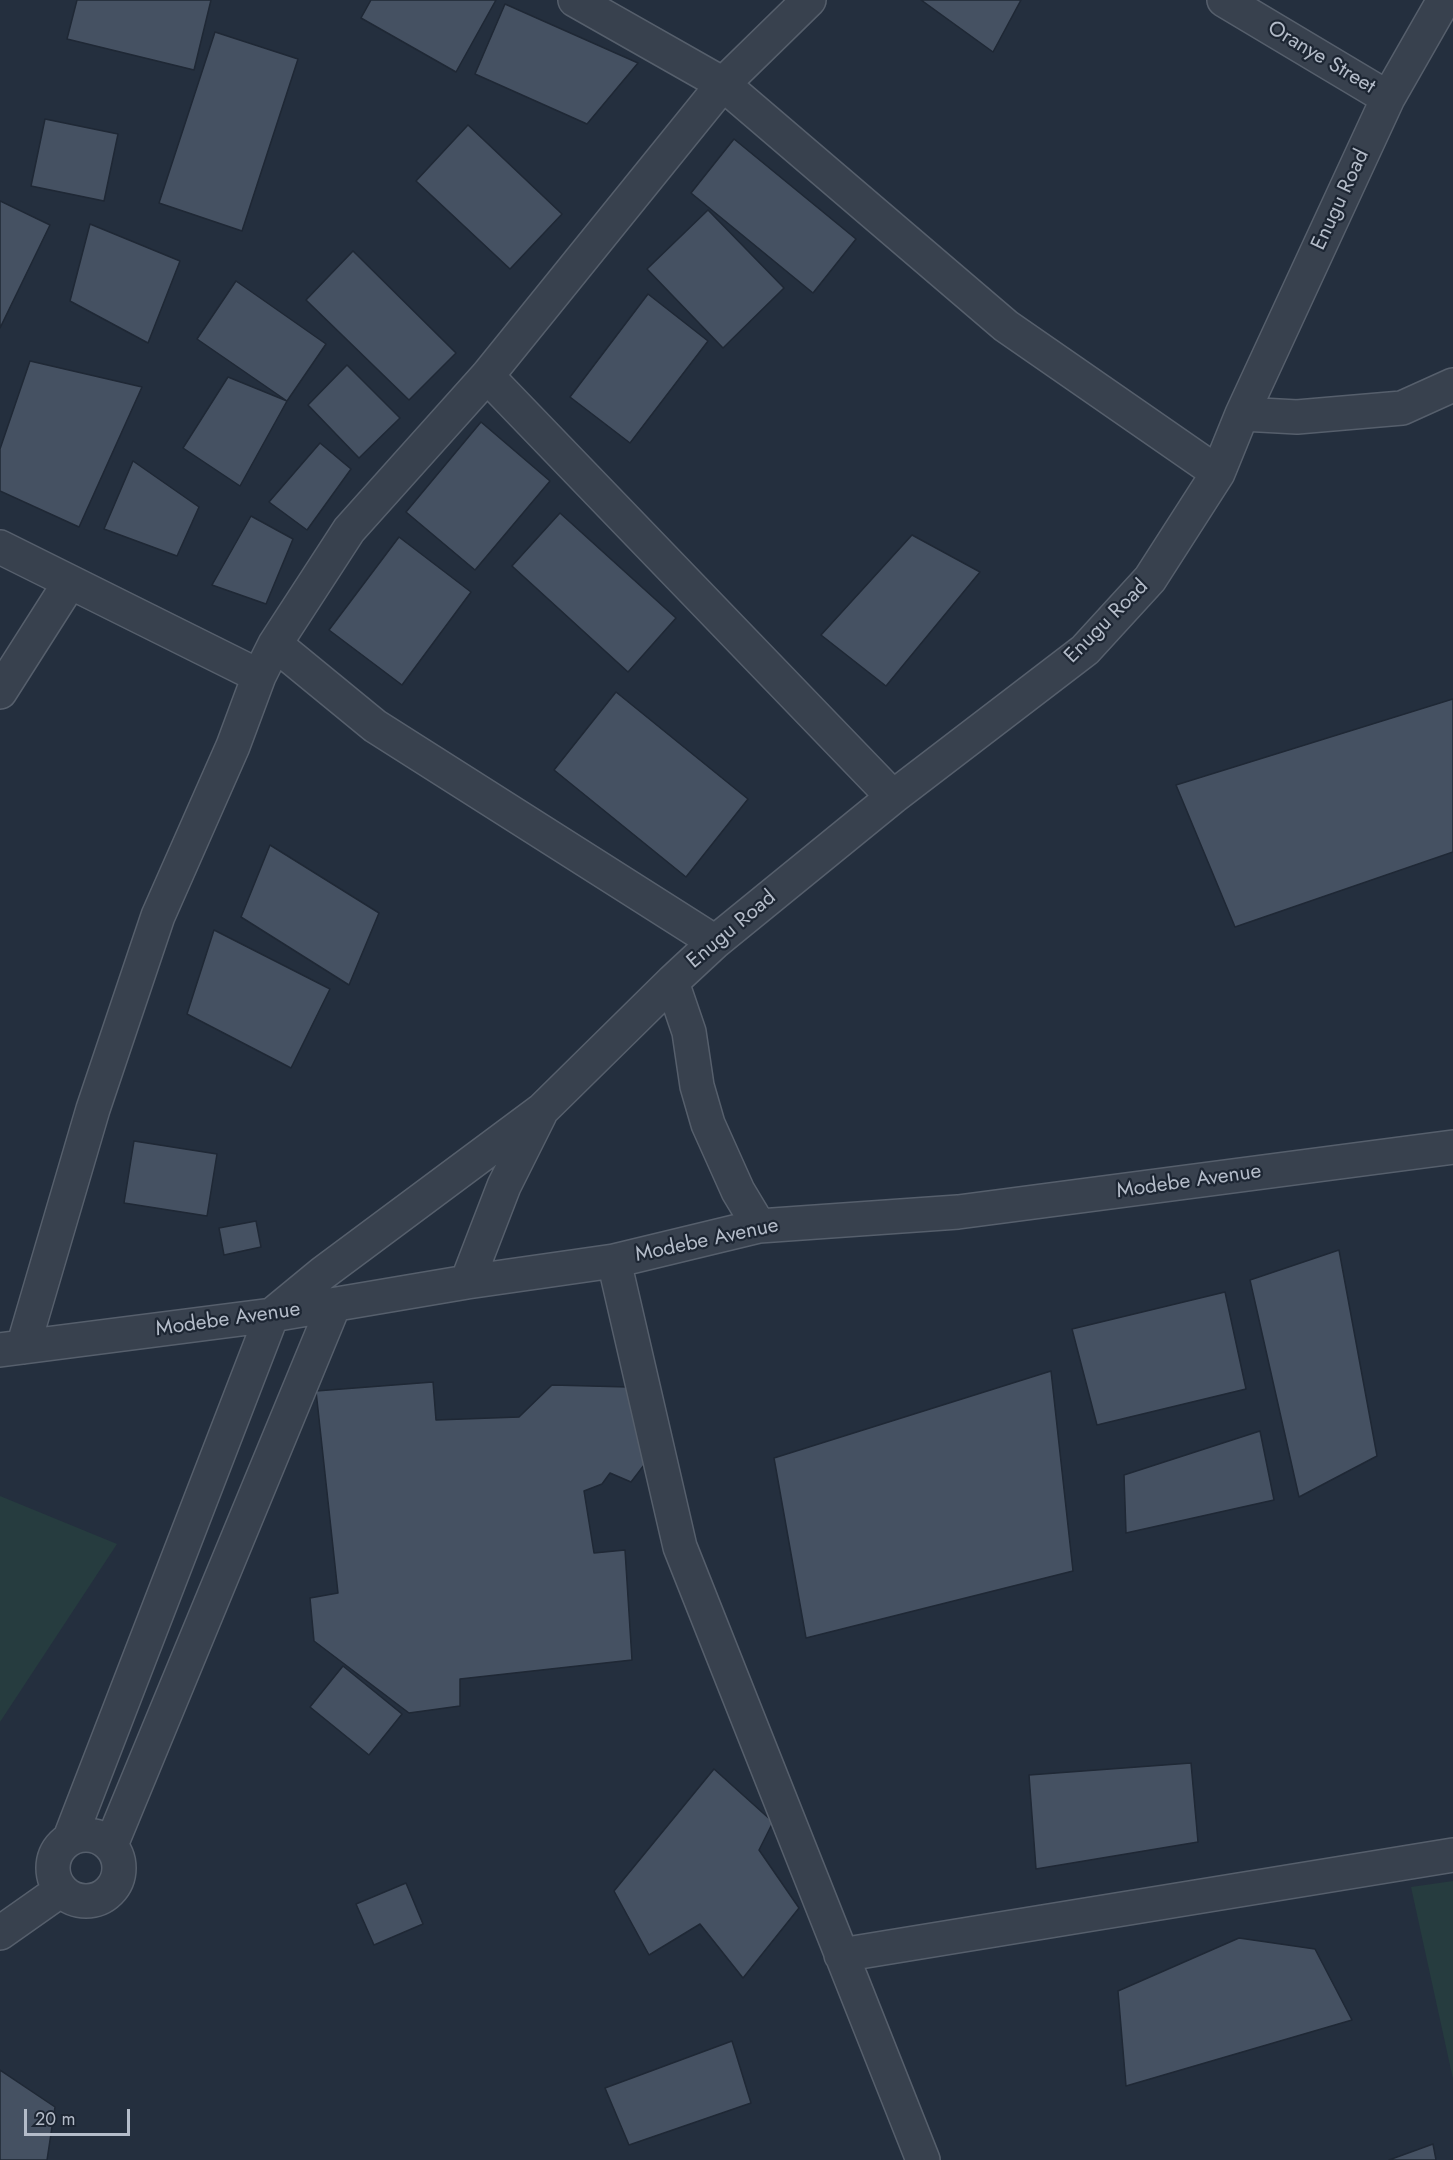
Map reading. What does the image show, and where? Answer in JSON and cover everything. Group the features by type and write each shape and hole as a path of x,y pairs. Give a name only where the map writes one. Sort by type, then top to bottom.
{"street":[{"path":"575,0 723,84 1006,326 1218,473"},
{"path":"12,1348 158,916 233,746 259,676 275,644 349,530 487,376 723,84 809,0"},
{"name":"Oranye Street","path":"1224,0 1388,98"},
{"name":"Enugu Road","path":"542,1110 715,942 893,797 1085,650 1150,579 1218,473 1242,414 1388,98 1444,0"},
{"path":"487,376 893,797"},
{"path":"1242,414 1297,417 1402,408 1453,385"},
{"path":"0,547 259,676"},
{"path":"0,692 70,582"},
{"path":"275,644 375,726 715,942"},
{"path":"672,982 688,1032 697,1086 708,1124 738,1191 759,1226"},
{"path":"467,1282 504,1186 542,1110"},
{"path":"70,1838 272,1315 323,1273 542,1110"},
{"name":"Modebe Avenue","path":"12,1348 272,1315 467,1282 614,1262 759,1226 958,1212 1453,1147"},
{"path":"614,1262 680,1547 923,2160"},
{"path":"111,1845 334,1305"},
{"path":"84,1834 99,1836 111,1845 118,1859 119,1873 113,1887 102,1897 88,1901 73,1899 61,1890 54,1877 53,1862 59,1848 70,1838 84,1834"},
{"path":"841,1954 1453,1855"},
{"path":"0,1933 61,1890"}],"green space":[{"path":"0,1496 117,1544 0,1722"},
{"path":"1453,1881 1453,2079 1411,1887"}],"building":[{"path":"77,0 211,0 194,70 67,39"},
{"path":"371,0 496,0 456,72 361,18"},
{"path":"921,0 1021,0 993,52"},
{"path":"505,4 638,63 587,124 475,74"},
{"path":"215,32 298,59 242,231 159,203"},
{"path":"45,119 118,134 104,201 31,186"},
{"path":"468,125 562,214 510,269 416,181"},
{"path":"734,139 856,239 813,293 691,193"},
{"path":"0,201 50,225 0,328"},
{"path":"708,210 784,288 723,348 647,269"},
{"path":"90,224 180,261 148,343 70,301"},
{"path":"353,251 456,353 409,400 306,300"},
{"path":"236,281 326,344 287,401 197,339"},
{"path":"648,294 708,341 630,443 570,397"},
{"path":"30,361 142,387 79,527 0,491 0,449"},
{"path":"347,365 400,418 359,458 308,405"},
{"path":"228,377 287,401 240,486 183,448"},
{"path":"481,422 550,481 475,570 406,512"},
{"path":"320,443 351,469 307,530 269,502"},
{"path":"133,461 199,507 177,556 104,529"},
{"path":"560,513 676,618 628,672 512,566"},
{"path":"251,516 293,539 266,604 212,585"},
{"path":"912,535 980,572 886,686 821,635"},
{"path":"399,537 471,592 402,685 329,630"},
{"path":"616,692 748,799 686,877 554,770"},
{"path":"1453,699 1453,852 1235,927 1176,785"},
{"path":"270,845 379,913 349,985 241,917"},
{"path":"214,930 330,989 291,1068 187,1014"},
{"path":"134,1141 217,1154 207,1216 124,1203"},
{"path":"256,1221 261,1247 224,1255 219,1228"},
{"path":"1339,1250 1377,1456 1299,1497 1250,1280"},
{"path":"1225,1292 1246,1389 1097,1425 1072,1329"},
{"path":"1051,1371 1073,1571 806,1638 774,1458"},
{"path":"433,1382 436,1420 519,1417 552,1385 628,1387 644,1465 631,1482 610,1473 602,1484 584,1491 594,1553 625,1550 632,1660 460,1679 460,1706 409,1713 314,1641 310,1598 338,1593 316,1391"},
{"path":"1260,1431 1274,1500 1126,1533 1124,1475"},
{"path":"343,1666 402,1714 369,1755 310,1707"},
{"path":"1191,1763 1198,1842 1036,1869 1029,1775"},
{"path":"714,1769 773,1822 759,1850 799,1908 743,1978 700,1924 649,1955 614,1891"},
{"path":"406,1883 423,1924 374,1945 356,1904"},
{"path":"1239,1938 1315,1949 1352,2020 1126,2086 1118,1991"},
{"path":"732,2041 751,2103 629,2145 605,2088"},
{"path":"0,2070 55,2107 47,2160 0,2160"},
{"path":"1433,2144 1436,2160 1389,2160"}]}
